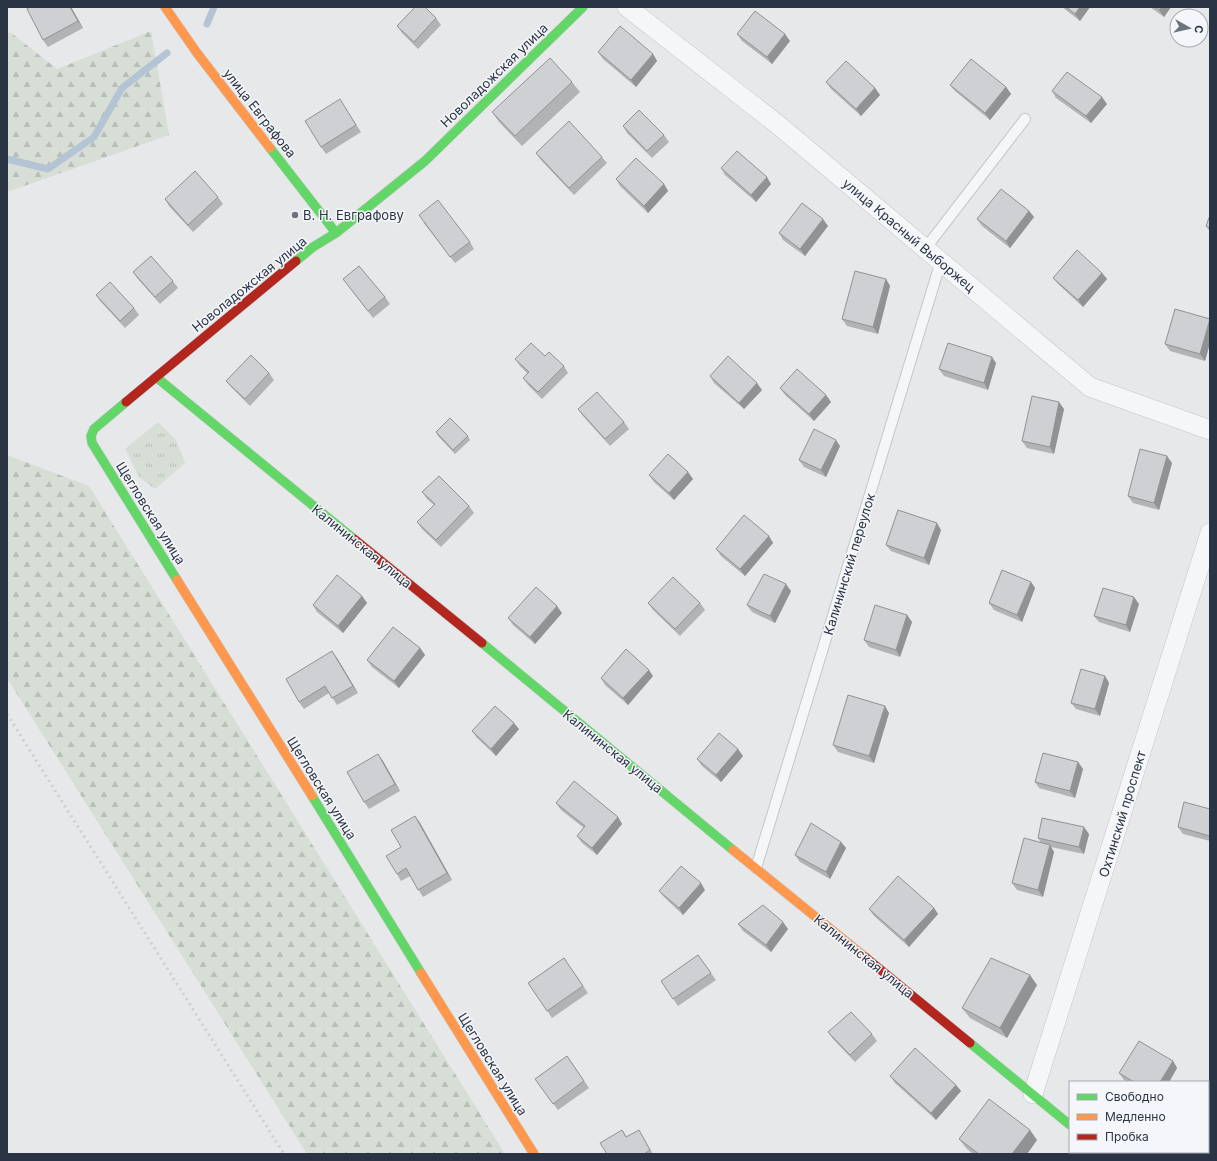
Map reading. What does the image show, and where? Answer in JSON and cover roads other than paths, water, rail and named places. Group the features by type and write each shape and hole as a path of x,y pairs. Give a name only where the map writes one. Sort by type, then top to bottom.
{"street":[{"name":"улица Евграфова","path":"165,7 197,53 336,233"},
{"name":"Новоладожская улица","path":"91,436 94,429 308,250 336,233 425,161 583,7"},
{"name":"улица Красный Выборжец","path":"627,7 777,124 1090,386 1210,430"},
{"name":"Калининская улица","path":"156,377 1069,1124"},
{"name":"Щегловская улица","path":"91,436 92,443 534,1154"},
{"name":"Охтинский проспект","path":"1033,1094 1210,533"}],"lane":[{"path":"925,249 1025,119"},
{"name":"Калининский переулок","path":"756,868 941,261"}],"waterway":[{"path":"207,24 214,7"},
{"path":"7,159 48,169 94,137 122,88 167,53"}],"railway":[{"path":"7,714 284,1154"}],"place":[{"name":"В. Н. Евграфову","path":"295,215"}]}
